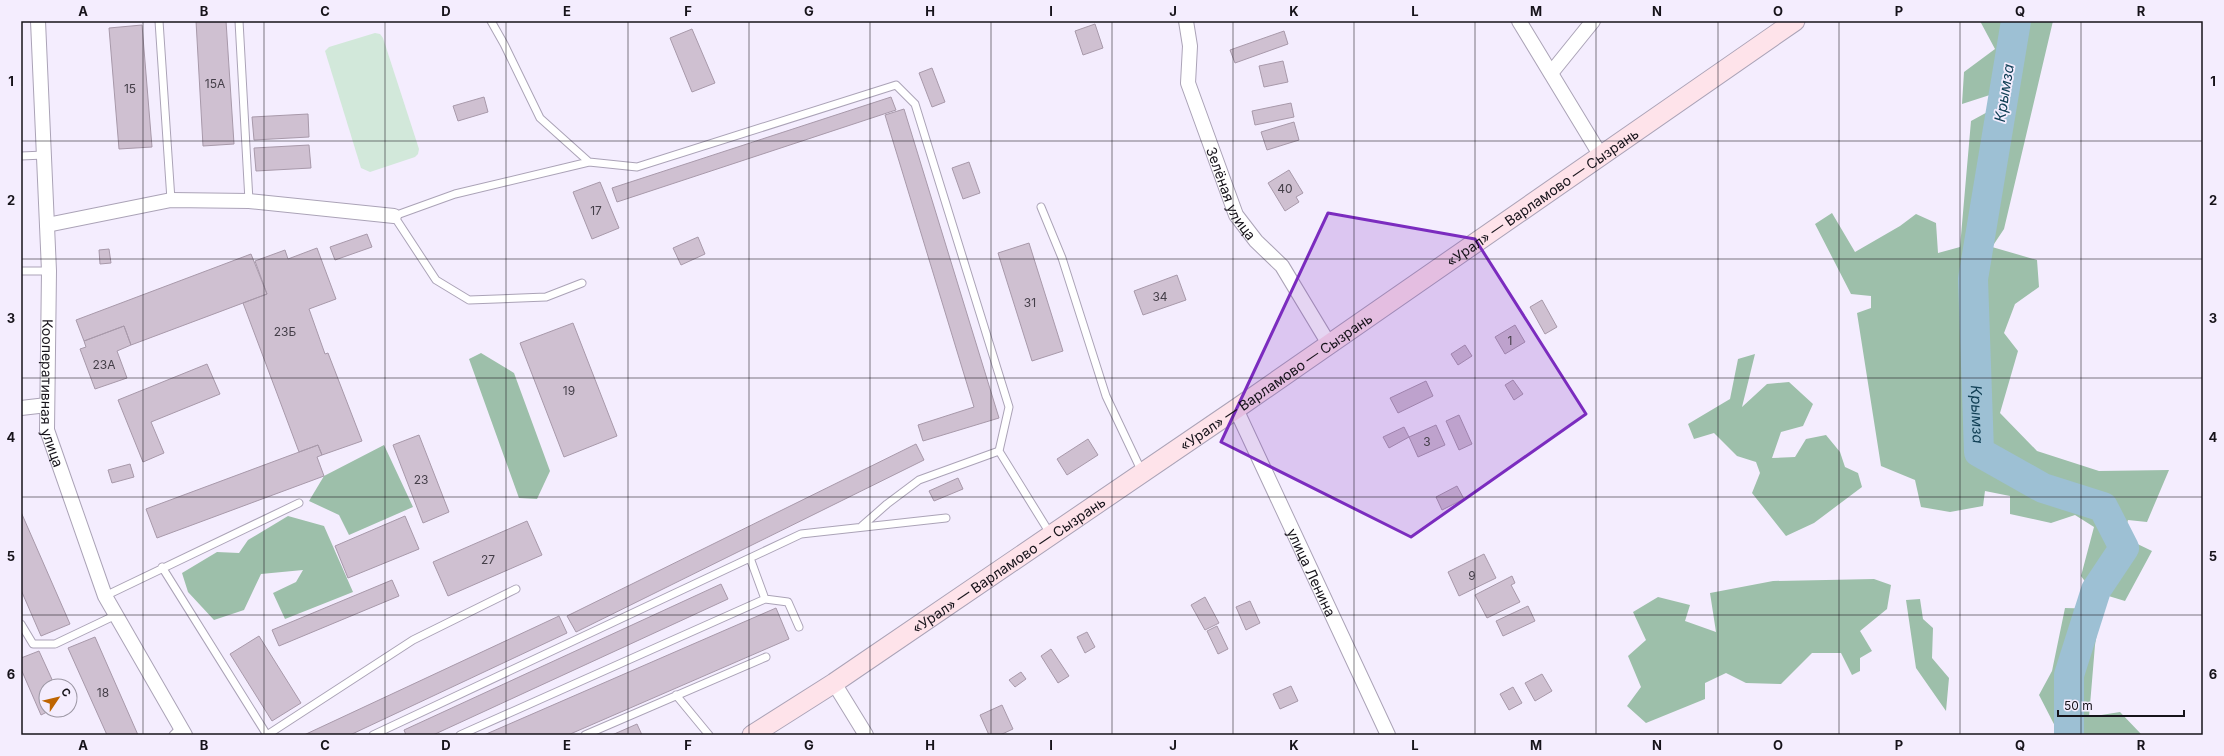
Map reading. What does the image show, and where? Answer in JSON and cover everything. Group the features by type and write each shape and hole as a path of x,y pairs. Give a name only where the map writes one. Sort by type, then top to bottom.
{"main road":[{"name":"«Урал» — Варламово — Сызрань","path":"752,735 834,682 1236,409 1795,21"}],"street":[{"name":"Кооперативная улица","path":"38,21 49,271 47,430 105,596 180,733"},
{"name":"Зелёная улица","path":"1186,21 1190,46 1188,83 1236,215 1256,241 1282,266 1329,344"},
{"path":"1519,21 1601,156"},
{"path":"1551,73 1593,21"},
{"path":"47,225 170,200 249,201 394,216"},
{"path":"21,408 47,405"},
{"name":"улица Ленина","path":"1236,409 1388,735"},
{"path":"834,682 866,735"}],"lane":[{"path":"159,21 170,200"},
{"path":"239,21 249,201"},
{"path":"491,21 504,44 540,118 589,162"},
{"path":"582,283 546,297 469,300 436,280 394,216 455,194 589,162 637,167 896,85 915,104 1009,407 1000,451 1051,535"},
{"path":"21,156 44,155"},
{"path":"1041,207 1062,258 1106,396 1142,472"},
{"path":"21,271 49,271"},
{"path":"862,526 886,504 919,480 1000,451"},
{"path":"105,596 162,567 299,503"},
{"path":"373,735 801,534 862,526 946,518"},
{"path":"750,558 765,599"},
{"path":"162,567 267,735 413,640 516,589"},
{"path":"460,735 765,599 788,602 799,627"},
{"path":"21,624 33,644 54,644 116,616"},
{"path":"585,735 766,657"},
{"path":"676,695 709,735"}],"highlighted area":[{"path":"1328,213 1475,239 1586,414 1411,537 1221,442"}],"green space":[{"path":"1980,21 2053,21 2004,229 1992,247 2037,260 2039,287 2015,304 2004,333 2018,351 2000,413 2037,451 2099,471 2169,470 2147,522 2128,520 2123,537 2152,551 2125,601 2092,591 2081,576 2094,527 2075,515 2051,523 2010,514 2010,496 1985,491 1983,506 1950,512 1921,507 1915,480 1881,466 1857,313 1871,308 1871,296 1851,294 1815,224 1832,213 1855,252 1900,226 1916,214 1936,223 1938,253 1960,247 1971,121 1993,109 1996,93 1962,104 1964,72 1995,49"},
{"path":"375,33 380,34 383,38 419,149 418,154 415,157 370,172 361,168 325,51 329,47"},
{"path":"481,353 514,373 550,471 537,499 519,498 469,359"},
{"path":"1755,354 1742,407 1767,384 1789,382 1813,404 1803,426 1781,432 1772,458 1795,457 1806,439 1826,435 1840,452 1845,467 1858,473 1862,487 1814,523 1786,536 1752,493 1760,473 1756,462 1737,456 1714,433 1694,439 1688,424 1730,399 1738,359"},
{"path":"384,445 413,507 349,535 339,515 309,501 324,476"},
{"path":"288,516 324,526 353,592 285,619 273,593 296,582 303,570 261,574 244,610 214,620 188,592 182,573 217,552 239,553 248,540"},
{"path":"1874,579 1891,585 1887,609 1860,631 1872,651 1860,658 1860,671 1852,675 1841,653 1812,653 1781,684 1746,683 1726,673 1705,683 1705,699 1646,723 1627,706 1641,687 1628,656 1646,640 1633,612 1658,597 1690,605 1685,621 1716,632 1710,593 1773,581"},
{"path":"1920,599 1923,619 1933,628 1932,658 1949,678 1946,711 1916,668 1906,600"},
{"path":"2065,608 2101,609 2095,645 2089,717 2120,712 2141,735 2056,735 2057,730 2039,695 2052,671"}],"building":[{"path":"196,21 226,21 234,144 203,146"},
{"path":"1095,24 1103,48 1083,55 1075,31"},
{"path":"142,25 152,147 119,149 109,28"},
{"path":"692,29 715,83 692,92 670,38"},
{"path":"1284,31 1288,44 1235,63 1230,50"},
{"path":"1283,61 1288,82 1264,87 1259,66"},
{"path":"932,68 945,102 932,107 919,73"},
{"path":"484,97 488,112 458,121 453,106"},
{"path":"891,97 896,110 617,202 612,188"},
{"path":"1291,103 1294,117 1255,125 1252,111"},
{"path":"904,109 999,418 923,441 918,425 974,407 885,115"},
{"path":"308,114 309,137 254,140 252,117"},
{"path":"1294,122 1299,140 1267,150 1261,132"},
{"path":"309,145 311,168 256,171 254,148"},
{"path":"969,162 980,193 963,199 952,168"},
{"path":"1289,170 1303,193 1296,197 1299,202 1285,211 1268,183"},
{"path":"600,182 619,228 592,239 573,192"},
{"path":"367,234 372,247 335,260 330,247"},
{"path":"698,237 705,254 681,265 673,248"},
{"path":"1029,243 1063,351 1032,361 998,253"},
{"path":"317,248 336,299 309,309 325,354 328,353 362,441 322,455 318,445 299,452 243,303 267,294 255,261 285,250 288,259"},
{"path":"109,249 111,263 100,264 99,250"},
{"path":"251,254 267,294 131,345 124,326 84,341 76,320"},
{"path":"1177,275 1186,300 1143,315 1134,291"},
{"path":"1542,300 1557,327 1545,334 1530,307"},
{"path":"573,323 617,436 564,457 520,343"},
{"path":"1515,325 1525,342 1505,354 1495,337"},
{"path":"124,326 131,345 117,351 127,378 95,389 80,349 86,347 84,341"},
{"path":"1465,345 1472,356 1458,365 1451,354"},
{"path":"207,364 220,394 151,422 164,453 143,462 118,400"},
{"path":"1513,380 1523,394 1514,400 1505,385"},
{"path":"1426,381 1433,396 1398,413 1390,398"},
{"path":"1459,415 1472,444 1459,450 1446,421"},
{"path":"1436,425 1445,445 1418,457 1409,437"},
{"path":"1404,427 1409,437 1389,448 1383,437"},
{"path":"419,435 449,512 423,523 393,445"},
{"path":"1088,439 1098,455 1067,475 1057,459"},
{"path":"916,444 924,460 576,632 567,616"},
{"path":"318,445 322,455 317,457 324,476 157,538 146,509"},
{"path":"130,464 134,477 112,483 108,470"},
{"path":"958,478 963,489 934,501 929,491"},
{"path":"1457,486 1464,499 1442,510 1436,497"},
{"path":"21,512 70,624 41,636 21,590"},
{"path":"405,516 419,549 348,578 335,546"},
{"path":"527,521 542,555 448,596 433,562"},
{"path":"1484,554 1496,578 1459,596 1448,572"},
{"path":"1512,576 1515,583 1511,585 1520,602 1487,618 1475,595"},
{"path":"392,580 399,596 279,646 272,630"},
{"path":"721,584 728,599 433,735 406,735 404,730"},
{"path":"1205,597 1219,623 1205,630 1191,605"},
{"path":"1250,601 1260,623 1246,630 1236,607"},
{"path":"1528,606 1535,621 1503,636 1496,621"},
{"path":"776,608 789,639 568,735 484,735"},
{"path":"559,616 567,633 350,735 304,735"},
{"path":"1217,626 1228,649 1218,654 1207,631"},
{"path":"1087,632 1095,647 1085,653 1077,637"},
{"path":"259,636 301,703 272,721 230,654"},
{"path":"95,637 138,735 107,735 68,648"},
{"path":"1051,649 1069,676 1058,683 1041,656"},
{"path":"39,651 51,678 38,678 38,708 21,669 21,658"},
{"path":"1021,672 1026,679 1015,687 1009,680"},
{"path":"1542,674 1552,691 1535,701 1525,683"},
{"path":"1291,686 1298,701 1280,709 1273,694"},
{"path":"1513,687 1522,703 1509,710 1500,694"},
{"path":"1002,705 1013,729 1000,735 989,735 980,715"},
{"path":"637,724 642,735 612,735"}],"waterway":[{"name":"Крымза","path":"2016,21 1973,279 1979,452 2043,488 2103,507 2124,548 2096,590 2069,675 2069,735"}]}
